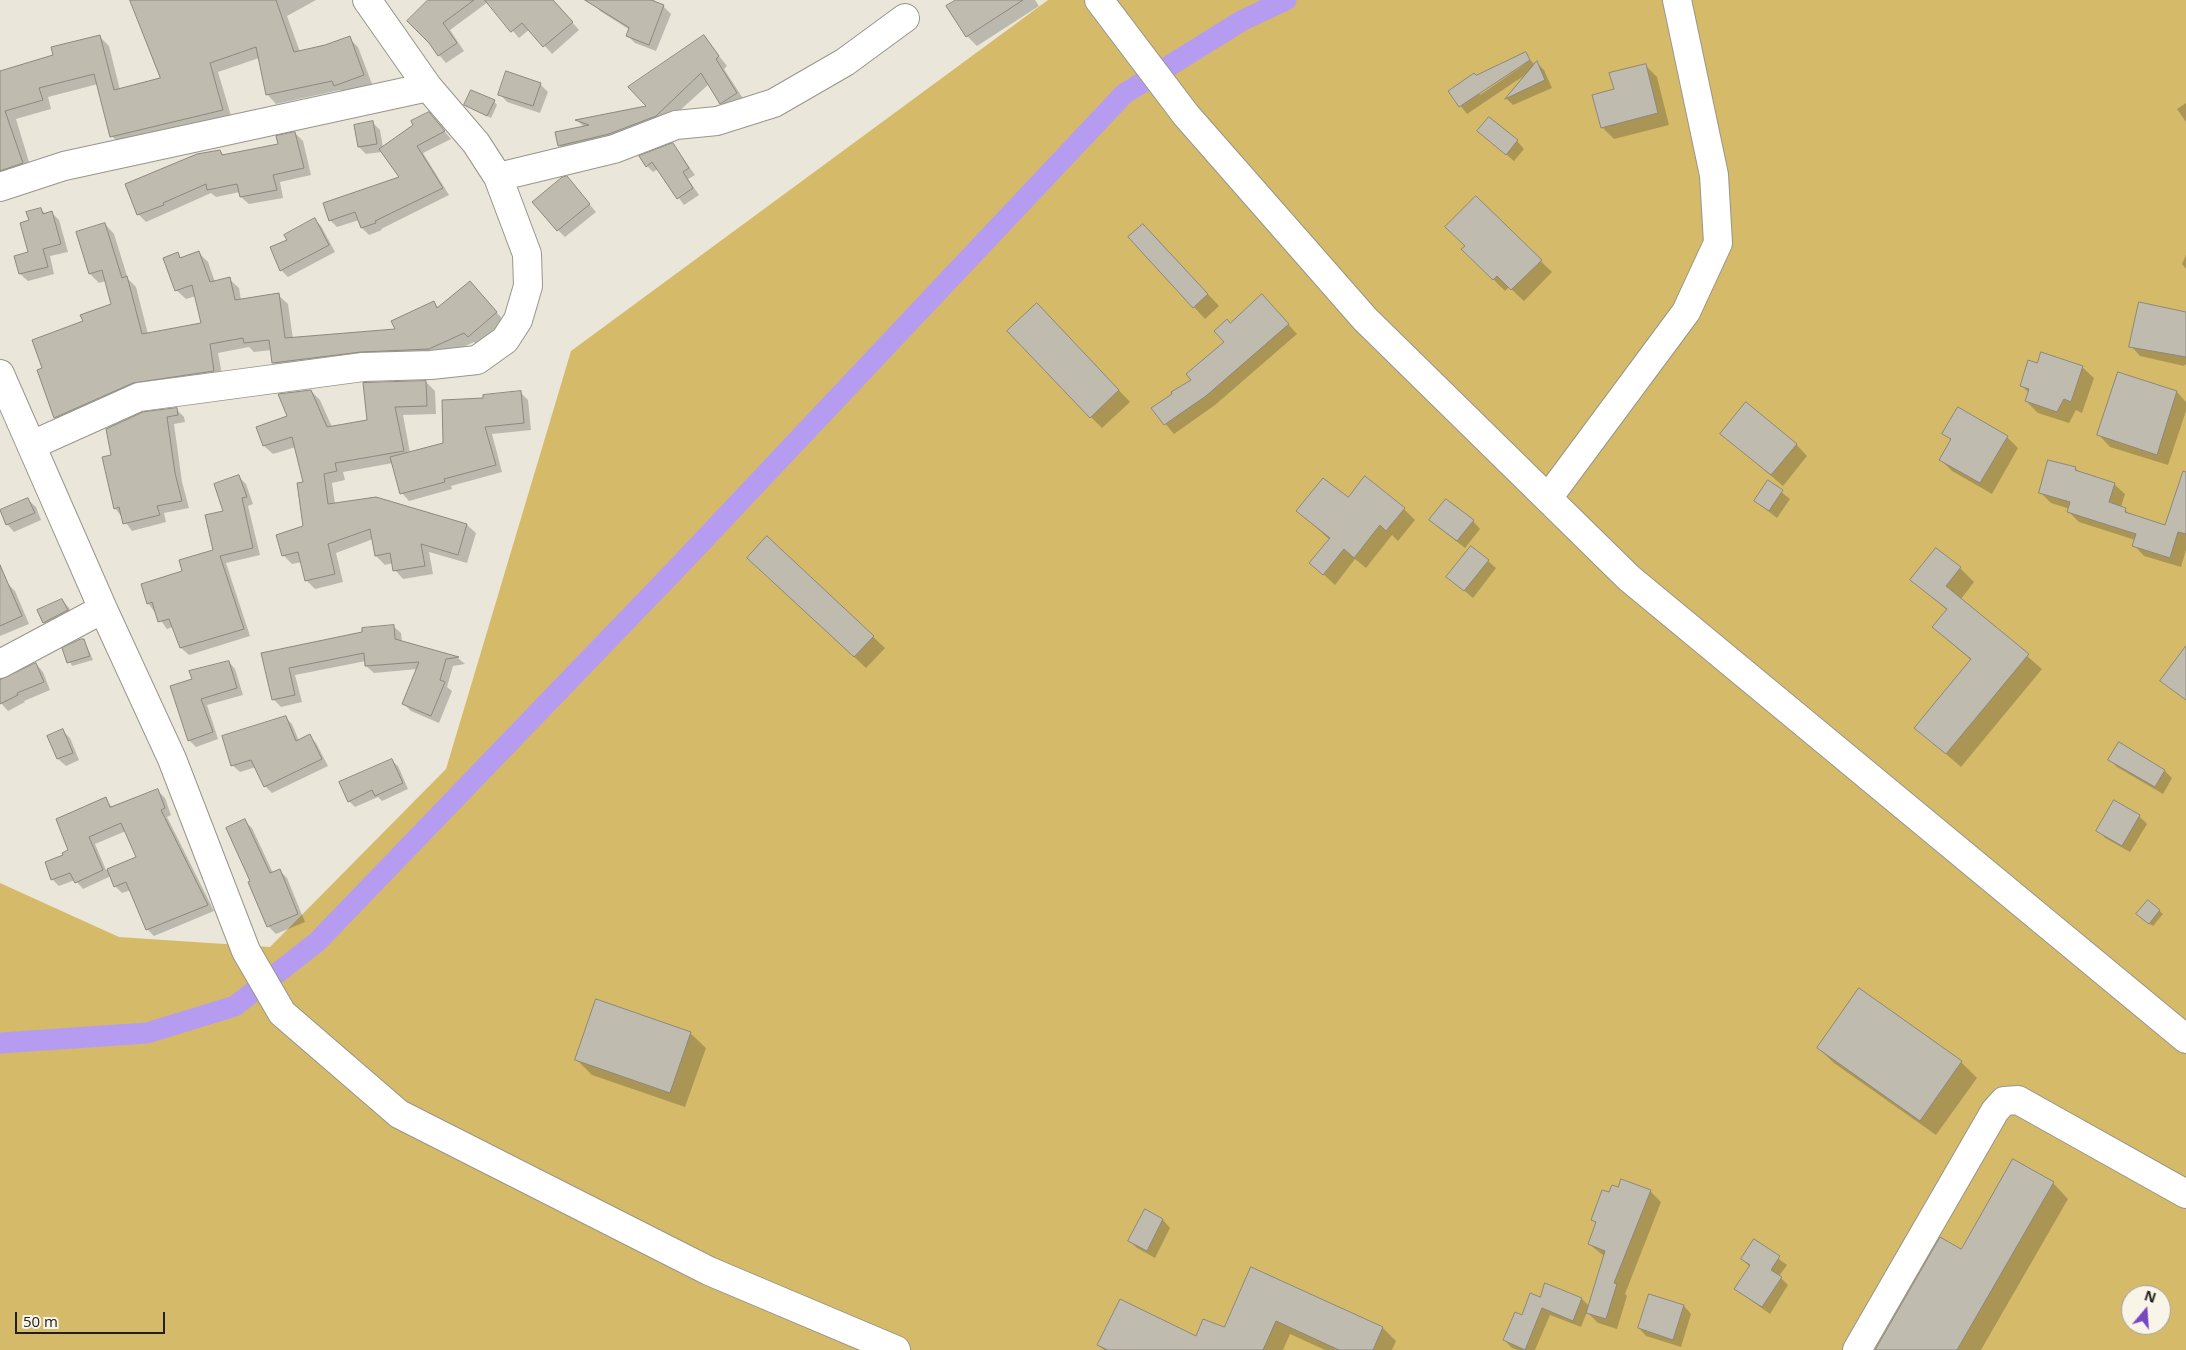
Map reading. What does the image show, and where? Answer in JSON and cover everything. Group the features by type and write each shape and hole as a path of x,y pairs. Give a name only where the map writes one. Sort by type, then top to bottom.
{"street":[{"path":"32,445 139,397 363,367 431,365 477,360 505,340 518,320 528,286 526,254 498,177 476,143 428,87 367,0"},
{"path":"1098,0 1186,115 1366,320 1629,578 2186,1038"},
{"path":"1548,498 1686,312 1718,243 1714,175 1677,0"},
{"path":"498,177 614,149 676,125 718,122 774,103 845,62 905,18"},
{"path":"0,187 64,166 428,87"},
{"path":"2,382 172,759 246,951 282,1012 398,1114 709,1271 896,1350"},
{"path":"0,664 103,609"},
{"path":"1858,1350 1995,1112 2004,1101 2018,1100 2186,1194"}],"shaded area":[{"path":"1048,0 2186,0 2186,1350 0,1350 0,883 119,937 270,947 446,769 571,351"}],"building":[{"path":"130,0 276,0 294,52 325,45 350,36 364,75 334,86 332,81 266,95 256,47 210,63 223,110 110,137 94,74 39,88 43,100 5,111 23,163 0,171 0,71 53,55 51,47 100,35 114,90 160,78"},
{"path":"428,0 474,0 443,23 457,43 438,56 429,43 407,21"},
{"path":"485,0 553,0 573,22 543,47 522,23 511,32"},
{"path":"585,0 651,0 664,5 649,45 626,36 629,28"},
{"path":"956,0 1023,0 966,37 946,6"},
{"path":"704,35 719,56 716,59 737,93 720,104 701,73 656,116 609,134 558,146 555,132 589,125 575,120 646,106 628,87"},
{"path":"1526,52 1530,60 1459,107 1448,91 1474,73 1476,75"},
{"path":"1537,61 1545,80 1505,99"},
{"path":"1646,64 1658,113 1601,128 1592,95 1614,89 1609,73"},
{"path":"506,71 541,83 533,106 498,95"},
{"path":"471,90 495,100 487,116 464,105"},
{"path":"429,112 445,131 417,146 443,188 375,221 376,223 361,228 355,212 329,221 323,203 399,177 379,149 413,125 411,121"},
{"path":"1489,117 1518,140 1506,155 1477,131"},
{"path":"373,121 377,144 358,147 354,125"},
{"path":"295,132 304,168 273,175 277,190 240,197 237,184 207,190 206,184 163,203 164,205 137,215 125,184 197,154 220,150 222,155 278,144 276,136"},
{"path":"673,143 689,168 683,172 693,188 677,199 652,162 646,167 639,156"},
{"path":"567,176 590,204 557,231 532,202 561,178"},
{"path":"1476,196 1542,260 1511,290 1497,276 1493,280 1461,249 1465,246 1445,227"},
{"path":"41,208 43,214 52,211 61,244 43,249 48,267 19,274 14,256 28,252 20,223 29,220 26,212"},
{"path":"315,218 329,245 280,271 270,247 287,240 284,235"},
{"path":"105,223 122,278 127,276 142,334 201,323 192,285 175,291 163,258 178,252 180,258 199,251 210,282 230,277 235,300 279,293 285,338 395,329 391,321 434,301 437,308 470,281 497,312 468,337 464,333 429,349 361,352 272,363 269,340 244,343 243,338 210,344 214,371 133,383 54,418 37,370 42,368 32,340 83,321 80,315 111,304 102,270 89,274 76,232"},
{"path":"1143,224 1208,294 1193,308 1128,237"},
{"path":"1262,294 1289,324 1206,396 1164,425 1151,408 1172,394 1171,392 1191,380 1186,374 1224,342 1214,331 1227,319 1230,323"},
{"path":"2139,302 2186,312 2186,357 2129,347"},
{"path":"1037,303 1119,390 1090,418 1007,331"},
{"path":"2041,352 2083,366 2071,402 2064,399 2057,412 2025,401 2029,389 2020,386 2028,360 2037,363"},
{"path":"2118,372 2177,391 2157,455 2097,435"},
{"path":"426,381 427,406 395,407 404,451 335,463 337,471 324,474 328,504 376,497 467,524 458,555 421,544 425,566 393,571 390,553 375,556 370,529 328,544 335,574 305,581 298,552 282,556 276,535 303,526 297,483 303,482 292,437 263,446 256,427 287,416 278,394 311,390 327,427 367,420 363,383"},
{"path":"521,391 524,423 485,427 496,465 444,479 445,482 400,494 390,457 443,443 442,400 483,398 483,395"},
{"path":"1746,402 1797,444 1771,475 1720,434"},
{"path":"1958,407 2008,436 1980,483 1939,460 1951,439 1942,434"},
{"path":"177,408 178,415 167,417 175,473 182,501 157,506 160,515 123,524 119,507 114,509 102,457 111,455 106,429 143,412"},
{"path":"2048,460 2076,467 2075,470 2115,483 2109,502 2126,508 2125,512 2165,525 2183,471 2186,472 2186,534 2178,532 2170,558 2132,546 2136,534 2067,512 2070,502 2039,493"},
{"path":"239,475 247,497 242,498 253,548 220,556 244,629 180,648 169,619 158,622 152,602 147,604 141,584 182,571 179,560 213,550 205,515 223,511 214,484"},
{"path":"1365,476 1405,508 1386,531 1380,525 1354,558 1344,549 1323,575 1309,563 1330,538 1296,511 1323,478 1348,497"},
{"path":"1768,480 1783,490 1769,511 1754,501"},
{"path":"28,498 35,513 6,525 0,510"},
{"path":"1446,499 1474,520 1457,541 1429,520"},
{"path":"767,536 874,636 854,657 747,558"},
{"path":"1471,546 1489,560 1464,591 1446,577"},
{"path":"1936,548 1961,567 1946,586 2029,654 1946,754 1914,728 1971,659 1932,627 1947,609 1910,580"},
{"path":"0,565 22,616 0,626"},
{"path":"62,599 68,610 43,623 37,610"},
{"path":"394,625 395,639 459,657 446,659 440,680 445,682 431,716 402,704 419,662 365,666 364,653 289,668 295,695 272,700 261,653 362,632 362,628"},
{"path":"84,639 90,656 67,663 62,648"},
{"path":"2186,646 2186,700 2160,681"},
{"path":"229,661 237,688 201,699 213,732 188,741 170,686 192,679 189,671"},
{"path":"36,663 44,682 17,693 18,695 0,704 0,680"},
{"path":"286,716 296,741 310,734 322,759 264,787 251,760 231,766 222,736"},
{"path":"63,729 73,753 57,759 47,736"},
{"path":"2119,742 2165,770 2155,787 2108,760"},
{"path":"392,759 403,783 375,796 372,790 348,802 339,782"},
{"path":"158,789 165,808 161,810 208,905 146,930 126,882 114,887 107,869 136,857 121,823 89,837 103,870 75,883 70,873 51,880 45,862 63,855 62,853 68,850 56,819 106,797 110,807"},
{"path":"2114,800 2140,815 2122,846 2096,831"},
{"path":"245,819 270,873 280,869 298,914 267,927 248,882 250,881 226,828"},
{"path":"2148,900 2160,910 2149,924 2136,914"},
{"path":"1859,988 1962,1061 1920,1121 1817,1048"},
{"path":"596,999 691,1032 670,1093 575,1060"},
{"path":"2013,1159 2054,1182 1957,1350 1875,1350 1940,1237 1961,1249"},
{"path":"1621,1179 1651,1190 1614,1283 1617,1284 1606,1319 1586,1313 1605,1251 1588,1244 1596,1222 1591,1220 1602,1190 1609,1192 1612,1185 1618,1187"},
{"path":"1145,1209 1163,1219 1147,1251 1128,1241"},
{"path":"1754,1239 1780,1256 1771,1270 1782,1277 1762,1307 1734,1289 1750,1265 1741,1259"},
{"path":"1251,1267 1383,1327 1373,1350 1339,1350 1276,1321 1263,1350 1108,1350 1097,1345 1120,1299 1196,1336 1203,1319 1224,1327"},
{"path":"1545,1283 1582,1298 1573,1321 1542,1308 1525,1350 1503,1340 1515,1312 1522,1315 1530,1293 1540,1297"},
{"path":"1649,1294 1684,1305 1673,1340 1638,1328"}],"waterway":[{"path":"0,1043 147,1033 235,1006 317,942 680,565 1124,94 1243,20 1286,0"}]}
